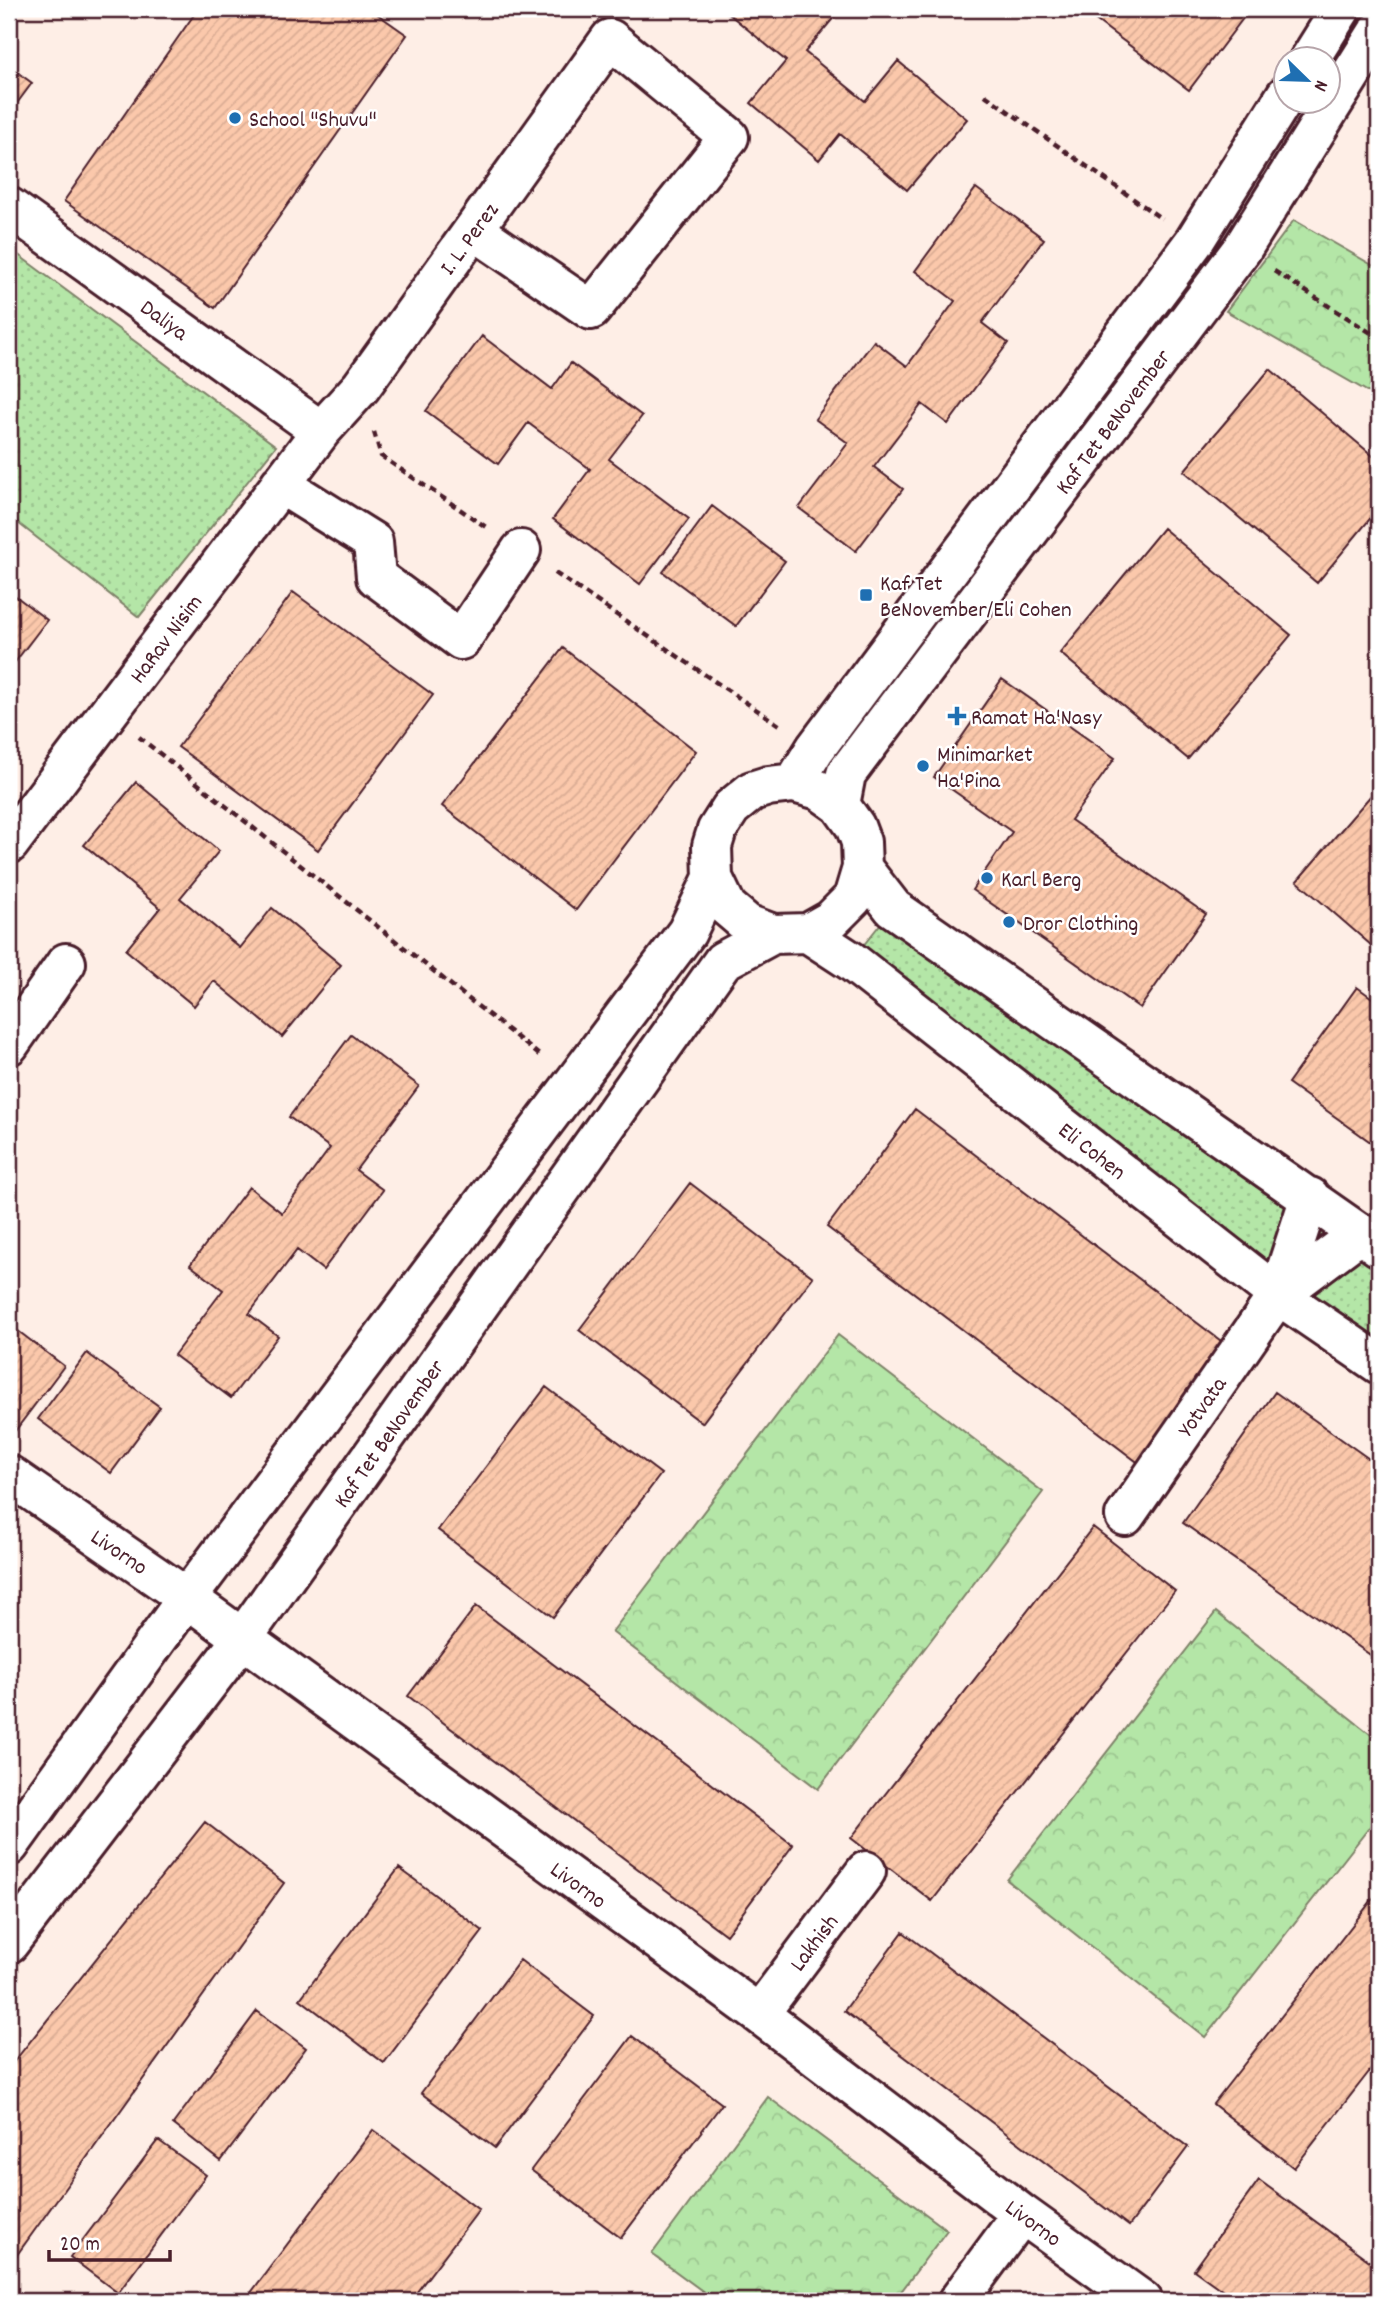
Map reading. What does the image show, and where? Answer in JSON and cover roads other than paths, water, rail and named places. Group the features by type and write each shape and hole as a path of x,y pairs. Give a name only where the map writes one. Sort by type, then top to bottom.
{"street":[{"path":"1318,46 1340,9"},
{"name":"Kaf Tet BeNovember","path":"840,805 846,774 1242,249 1379,30"},
{"name":"I. L. Perez","path":"320,431 361,387 610,39 729,137 591,310 474,230"},
{"name":"Kaf Tet BeNovember","path":"794,783 815,749 1194,242 1272,116"},
{"name":"Daliya","path":"9,207 320,431"},
{"name":"HaRav Nisim","path":"9,844 320,431"},
{"path":"281,484 373,542 376,578 461,640 521,551"},
{"path":"794,783 819,790 840,805 855,826 861,842 862,868 853,898 831,920 790,933 747,924 727,907 713,878 712,846 717,830 732,808 752,791 794,783"},
{"path":"862,868 893,908 1370,1240"},
{"path":"9,1846 187,1598 687,933 713,878"},
{"name":"Kaf Tet BeNovember","path":"9,1943 242,1639 723,961 790,933"},
{"name":"Eli Cohen","path":"790,933 851,961 1278,1295 1378,1362"},
{"path":"9,1045 66,963"},
{"name":"Yotvata","path":"1125,1516 1278,1295 1310,1197"},
{"name":"Yotvata","path":"1278,1295 1370,1240"},
{"name":"Livorno","path":"9,1475 187,1598 759,2014 1022,2214 1143,2301"},
{"name":"Lakhish","path":"759,2014 866,1871"},
{"path":"958,2301 1022,2214"}],"place":[{"name":"School \"Shuvu\"","path":"235,118"},
{"name":"Kaf Tet BeNovember/Eli Cohen","path":"866,595"},
{"name":"Ramat Ha'Nasy","path":"957,716"},
{"name":"Minimarket Ha'Pina","path":"923,766"},
{"name":"Karl Berg","path":"987,878"},
{"name":"Dror Clothing","path":"1009,922"}]}
